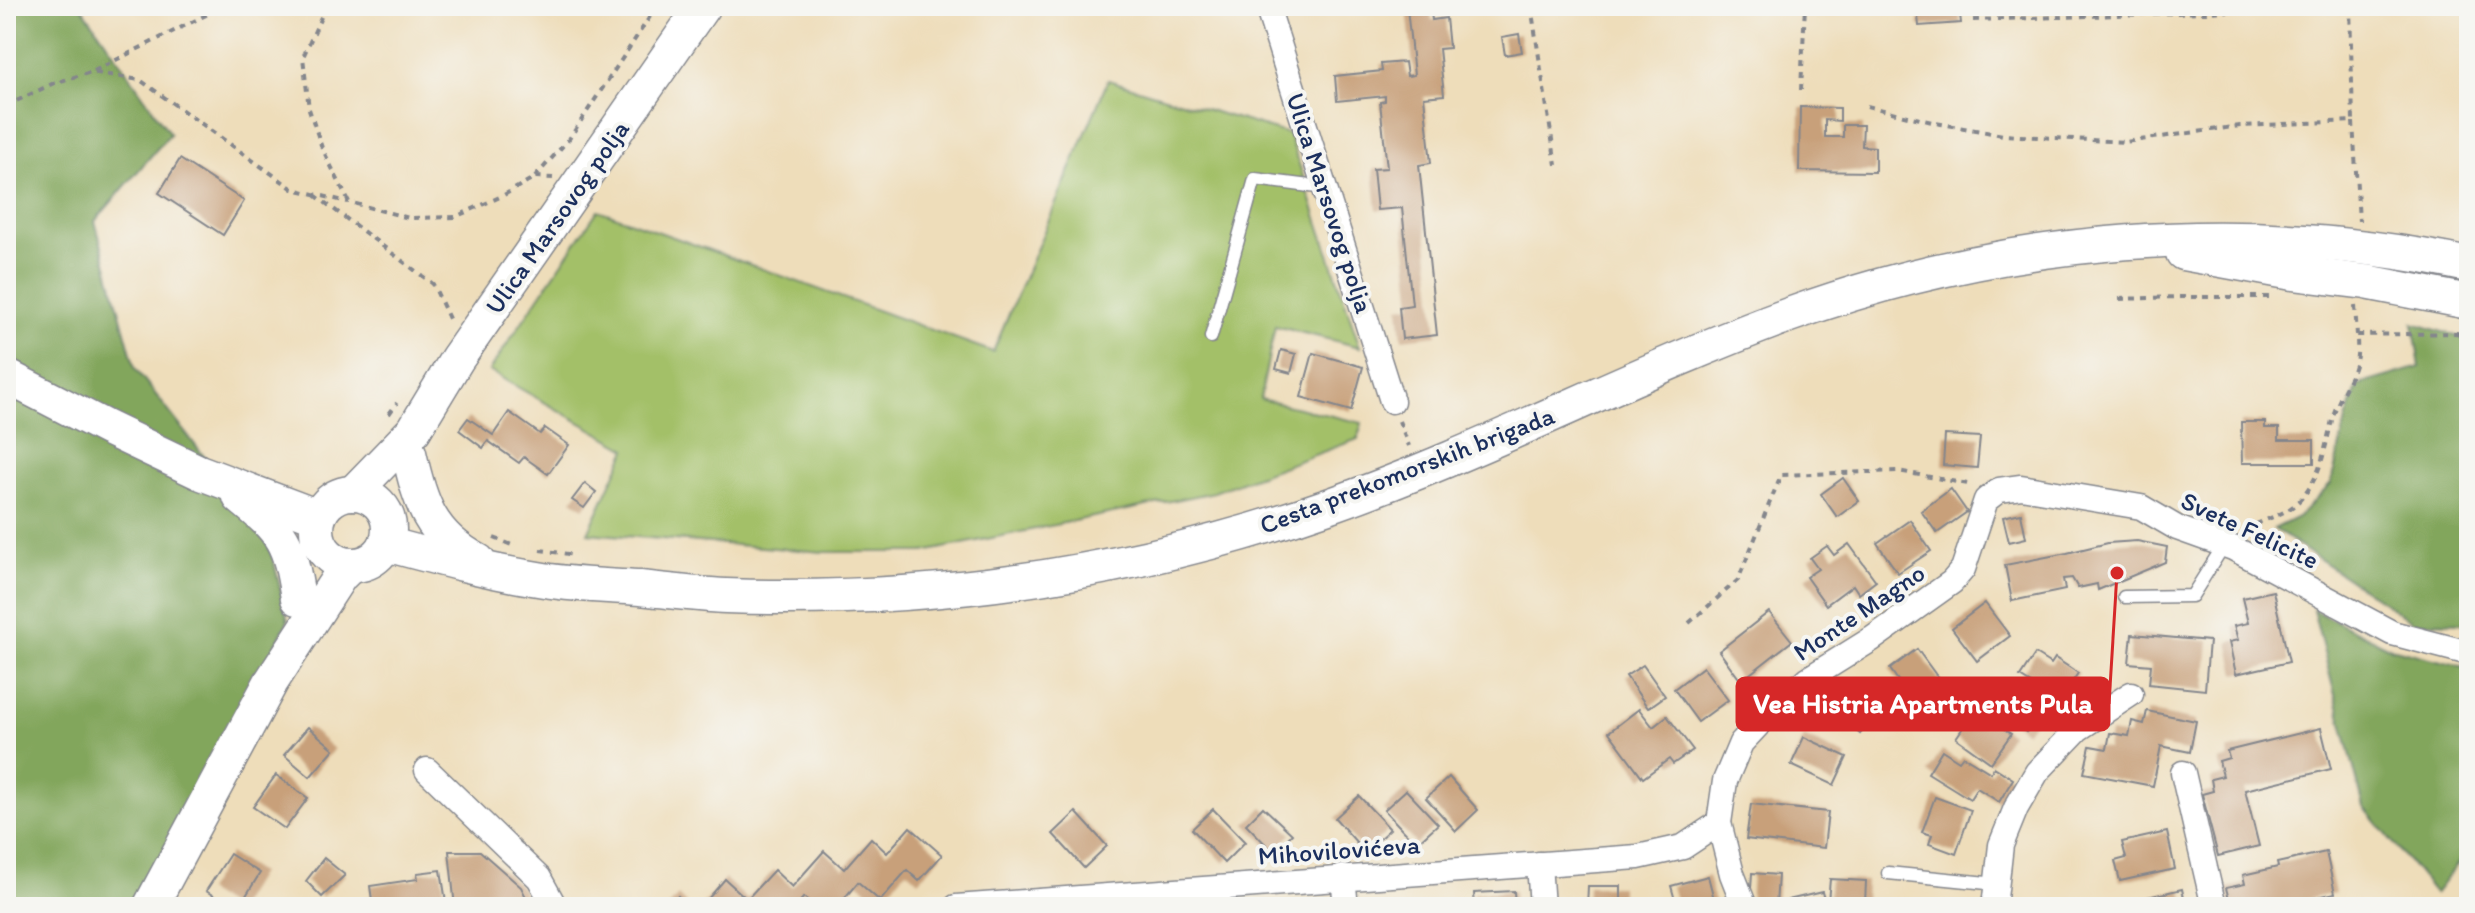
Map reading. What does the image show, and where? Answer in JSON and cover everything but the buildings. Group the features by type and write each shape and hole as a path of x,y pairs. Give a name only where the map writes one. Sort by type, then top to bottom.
{"main road":[{"name":"Ulica Marsovog polja","path":"353,493 401,436 457,359 703,6"},
{"name":"Cesta prekomorskih brigada","path":"385,527 505,559 548,581 722,596 804,597 944,591 1010,583 1103,567 1217,541 1329,506 1418,472 1766,324 1884,284 1943,269 2123,241 2175,238 2282,240 2372,248 2426,255 2469,265"},
{"name":"Cesta prekomorskih brigada","path":"2123,241 2279,271 2366,282 2469,302"},
{"path":"6,376 107,428 218,479 330,544 369,562 379,555 385,527 373,499 353,493 332,499 330,544 340,576 271,682 150,907"},
{"name":"Ulica Marsovog polja","path":"385,527 401,436"},
{"path":"401,436 417,490 430,519 451,543 505,559"},
{"path":"218,479 273,525 281,536 290,558 298,598"},
{"path":"271,682 298,598 330,544"}],"street":[{"name":"Ulica Marsovog polja","path":"1267,6 1392,401"},
{"name":"Svete Felicite","path":"1999,490 2021,487 2141,507 2177,528 2229,546 2392,633 2469,653"},
{"name":"Monte Magno","path":"1745,907 1732,874 1719,823 1725,781 1741,743 1771,711 1808,679 1872,639 1952,582 1963,569 1986,500 1999,490"},
{"path":"1996,896 2001,845 2016,808 2037,772 2078,729 2131,694"},
{"path":"427,770 539,878 555,907"},
{"path":"2183,773 2214,907"},
{"name":"Mihovilovićeva","path":"962,906 1638,857 1683,847 1719,823"},
{"path":"1539,864 1542,907"},
{"path":"1343,877 1346,907"}],"lane":[{"path":"1211,337 1255,179 1325,188"},
{"path":"2124,597 2192,596 2229,546"},
{"path":"1888,873 1996,896"}],"path":[{"path":"6,106 54,83 91,72 224,6"},
{"path":"326,6 303,57 309,109 322,148 349,202"},
{"path":"91,72 140,80 293,189 409,218 455,217 535,177 569,139 657,6"},
{"path":"1531,6 1556,165"},
{"path":"1801,90 1805,6"},
{"path":"1973,20 2350,7 2359,223"},
{"path":"1867,106 2003,135 2125,142 2240,126 2353,121"},
{"path":"535,177 559,178 577,189"},
{"path":"313,193 433,284 451,323"},
{"path":"2119,299 2282,298"},
{"path":"2229,546 2250,528 2292,507 2313,480 2325,453 2335,409 2357,359 2355,305"},
{"path":"2357,335 2457,333 2469,339"},
{"path":"1392,401 1409,448 1403,451"},
{"path":"1689,623 1738,580 1781,475 1898,471 1999,490"},
{"path":"488,536 505,559"},
{"path":"530,549 575,555"}],"green space":[{"path":"6,6 81,6 170,134 95,221 135,368 263,532 274,562 288,621 203,786 132,907 6,907"},
{"path":"1108,80 1289,134 1360,347 1275,326 1260,399 1362,423 1358,439 1214,492 924,552 824,552 588,533 627,449 489,371 598,210 993,352"},
{"path":"2413,323 2469,340 2469,623 2413,622 2274,529 2300,516 2331,484 2358,385 2420,367"},
{"path":"2313,610 2391,648 2469,668 2469,849 2435,894 2364,807"}],"place":[{"name":"Vea Histria Apartments Pula","path":"2117,573"}]}
